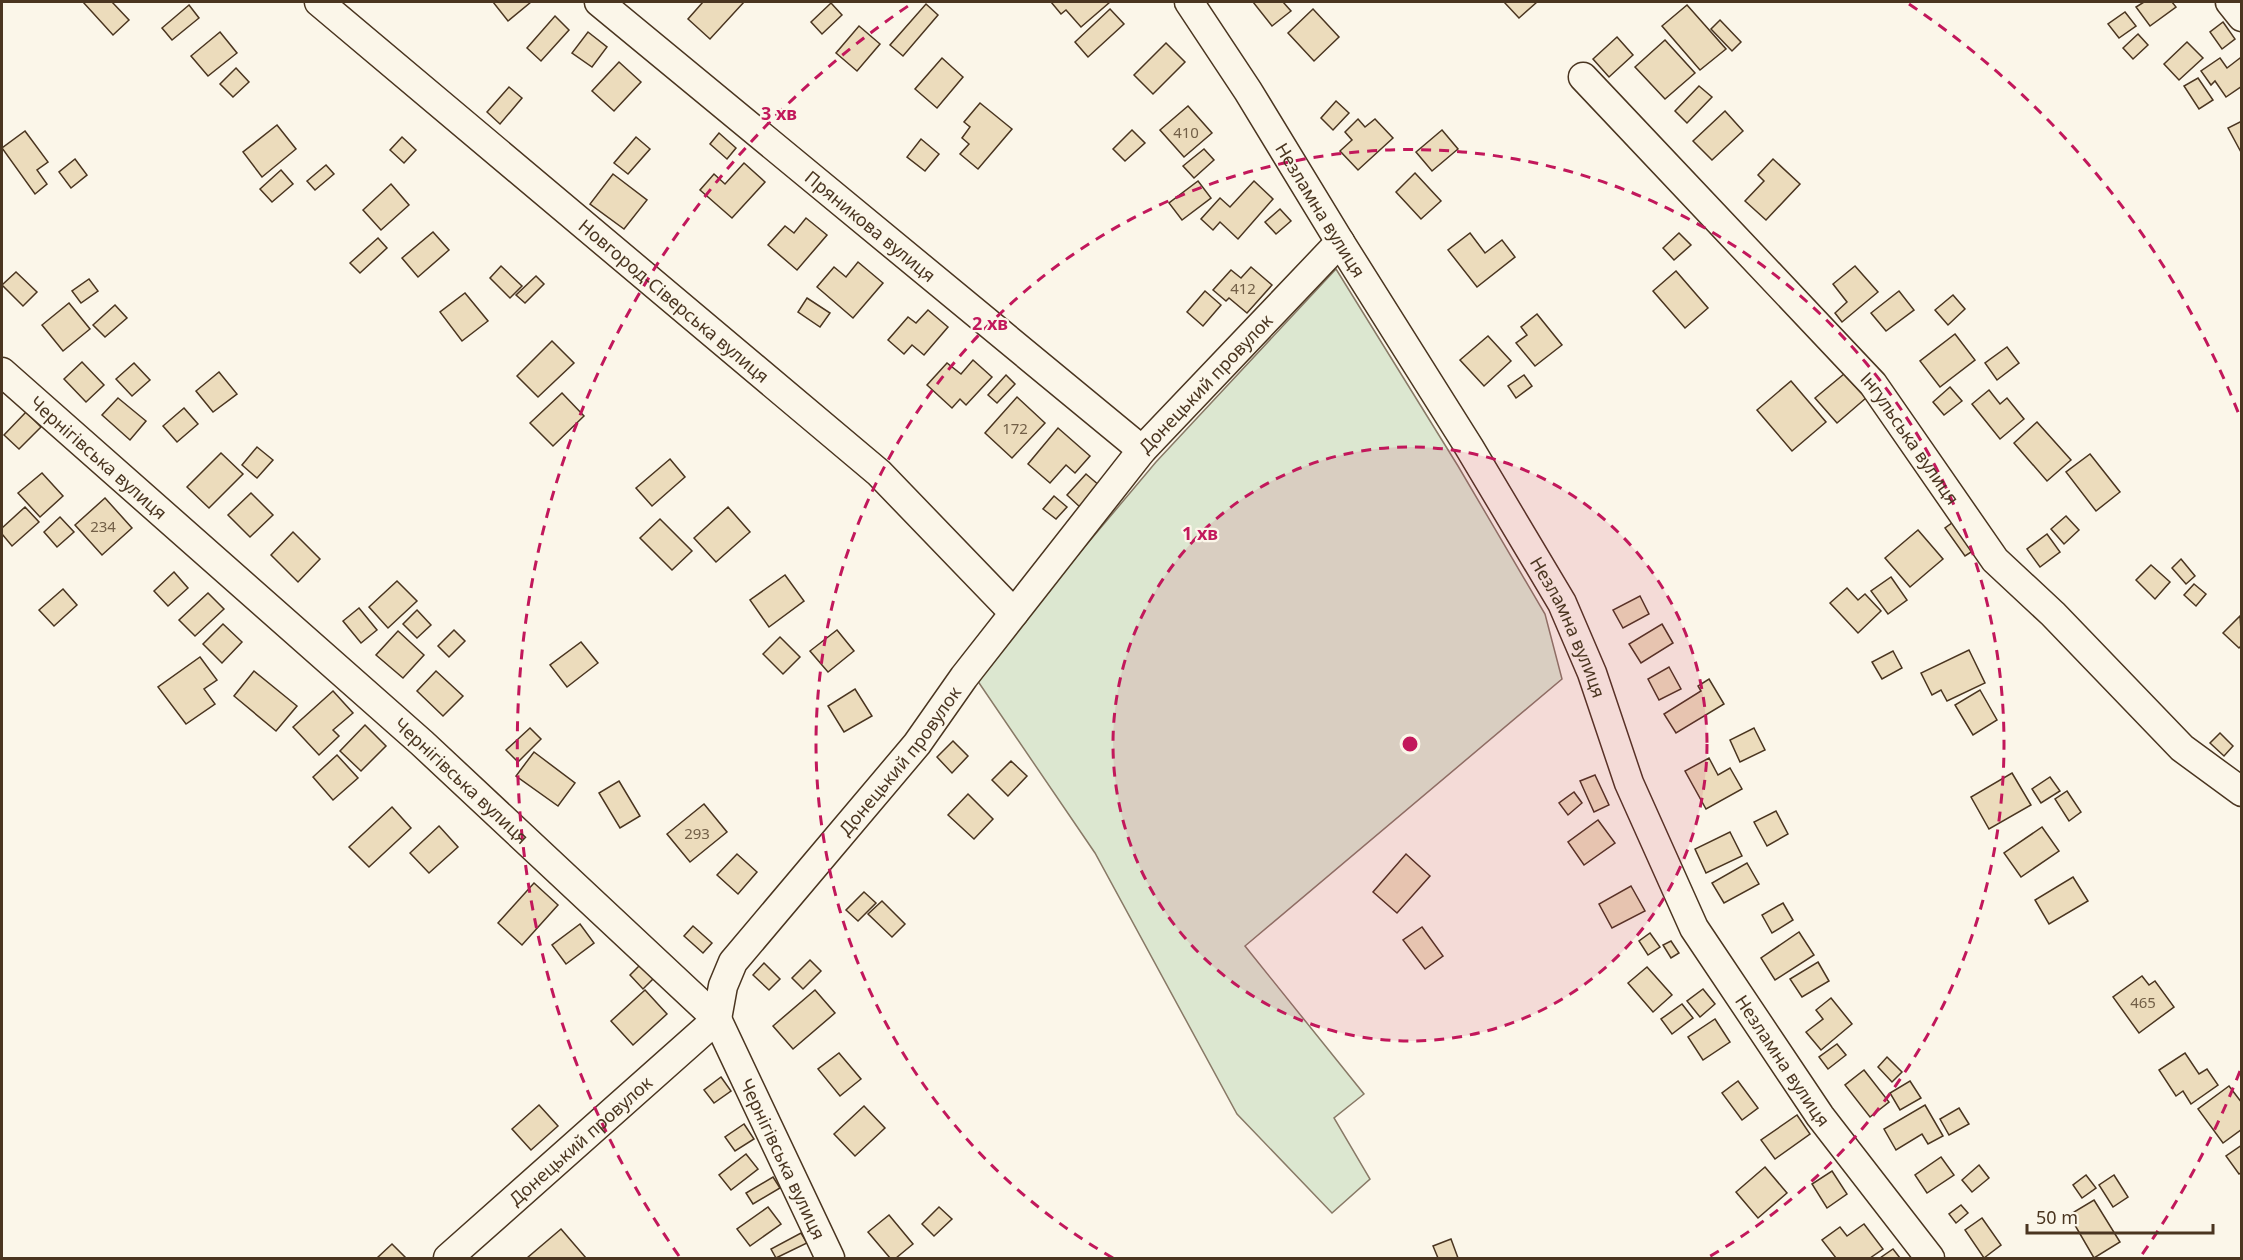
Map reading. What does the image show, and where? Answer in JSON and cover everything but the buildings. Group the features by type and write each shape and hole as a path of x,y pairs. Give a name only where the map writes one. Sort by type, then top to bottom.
{"street":[{"name":"Новгород-Сіверська вулиця","path":"320,2 879,473 1014,613"},
{"name":"Пряникова вулиця","path":"599,2 1142,450"},
{"name":"Незламна вулиця","path":"1189,2 1248,91 1469,447 1562,603 1592,673 1629,783 1694,928 1820,1116 1930,1258"},
{"path":"2230,2 2241,17"},
{"name":"Інгульська вулиця","path":"1583,77 1873,384 1995,560 2053,614 2182,748 2241,792"},
{"name":"Донецький провулок","path":"448,1258 717,1019 723,986 733,962 917,744 964,677 1142,450 1340,242"},
{"name":"Чернігівська вулиця","path":"2,372 422,743 717,1019 830,1258"}],"green space":[{"path":"1336,269 1458,466 1545,614 1562,679 1245,946 1364,1094 1334,1118 1370,1179 1332,1213 1237,1114 1095,853 975,677 1156,462"}]}
